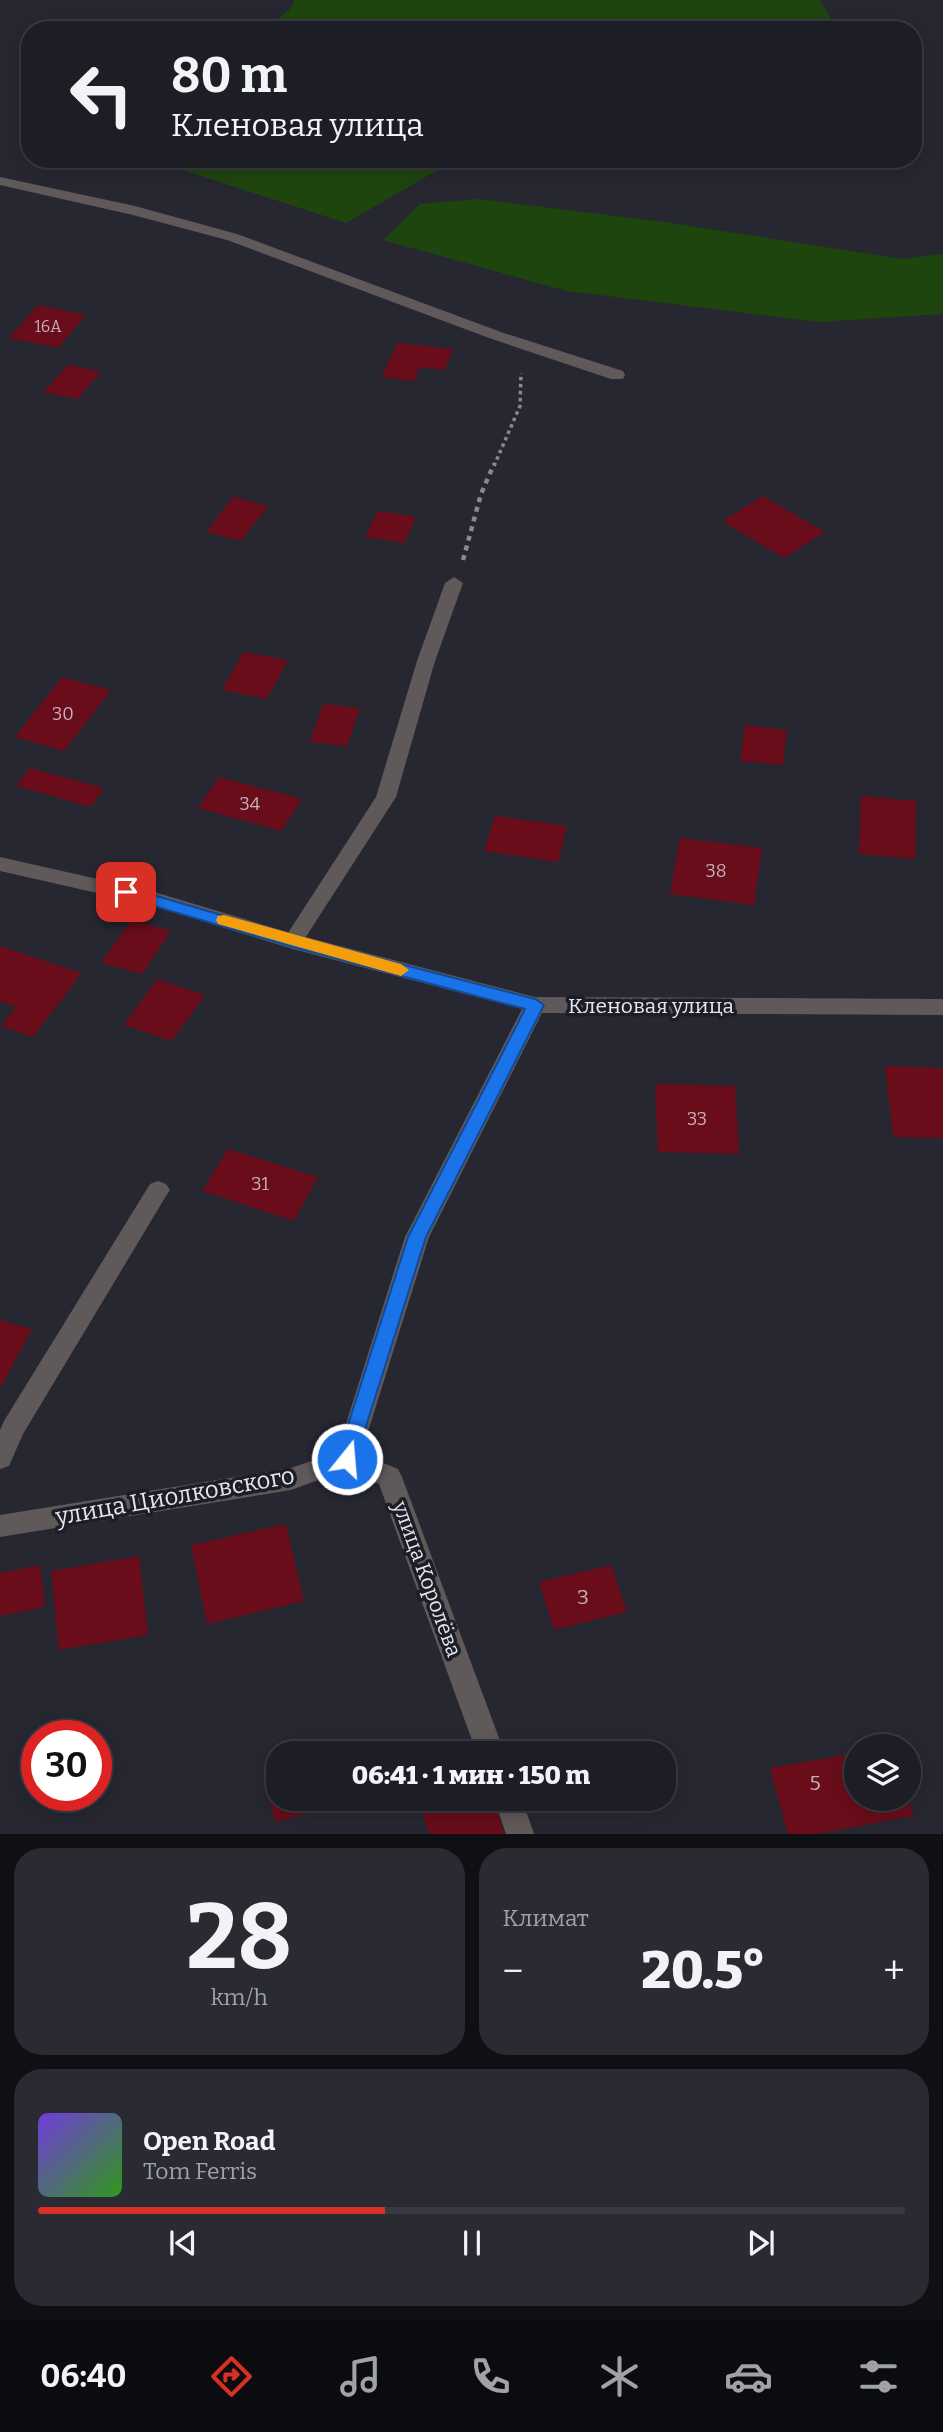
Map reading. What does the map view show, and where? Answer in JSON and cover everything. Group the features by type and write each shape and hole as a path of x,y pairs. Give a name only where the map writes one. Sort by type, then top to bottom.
{"street":[{"path":"0,181 135,211 232,237 523,344 617,375"},
{"path":"293,942 386,797 426,661 454,583"},
{"name":"Кленовая улица","path":"0,864 151,898 293,942 535,1005 943,1007"},
{"path":"347,1459 417,1237 535,1005"},
{"path":"0,1458 13,1429 158,1190"},
{"name":"улица Циолковского","path":"0,1526 292,1479 347,1459"},
{"name":"улица Королёва","path":"347,1459 389,1477 486,1741"},
{"path":"512,1811 520,1833"}],"path":[{"path":"454,583 470,538 481,494 520,406 523,344"}],"green space":[{"path":"295,0 820,0 833,21 275,21 290,9"},
{"path":"177,168 441,168 346,223"},
{"path":"478,199 671,223 902,259 943,254 943,314 818,322 567,291 383,240 420,204"}],"building":[{"path":"38,305 86,315 58,348 9,338"},
{"path":"397,343 453,349 445,370 420,367 414,381 382,377"},
{"path":"68,365 101,372 77,399 43,392"},
{"path":"763,496 825,532 784,558 722,521"},
{"path":"233,497 268,506 241,541 206,532"},
{"path":"378,511 416,517 404,543 365,537"},
{"path":"243,652 288,660 267,699 222,690"},
{"path":"62,677 111,690 64,751 15,737"},
{"path":"323,704 360,708 347,746 310,742"},
{"path":"745,725 787,730 783,765 740,761"},
{"path":"30,768 104,788 91,807 16,786"},
{"path":"219,777 302,799 281,831 198,808"},
{"path":"861,796 916,801 915,859 859,854"},
{"path":"495,816 567,826 558,862 484,851"},
{"path":"680,838 762,848 754,905 670,894"},
{"path":"131,920 171,931 142,974 101,963"},
{"path":"0,946 82,973 33,1037 1,1026 16,1007 0,1001"},
{"path":"157,979 205,995 172,1041 124,1025"},
{"path":"885,1066 943,1068 943,1138 893,1137"},
{"path":"655,1084 735,1086 739,1154 658,1152"},
{"path":"228,1149 318,1177 294,1221 202,1191"},
{"path":"0,1320 32,1329 0,1389"},
{"path":"286,1524 304,1601 207,1624 191,1545"},
{"path":"139,1556 148,1635 59,1650 51,1571"},
{"path":"40,1565 45,1607 0,1616 0,1573"},
{"path":"611,1565 627,1612 554,1630 539,1582"},
{"path":"844,1755 844,1811 912,1811 914,1816 817,1834 788,1834 770,1768"},
{"path":"272,1811 315,1811 275,1822"},
{"path":"422,1811 497,1811 504,1834 429,1834"}],"slow traffic":[{"path":"224,920 293,942 401,970"}],"route":[{"path":"126,892 293,942 535,1005 417,1237 347,1459"}]}
